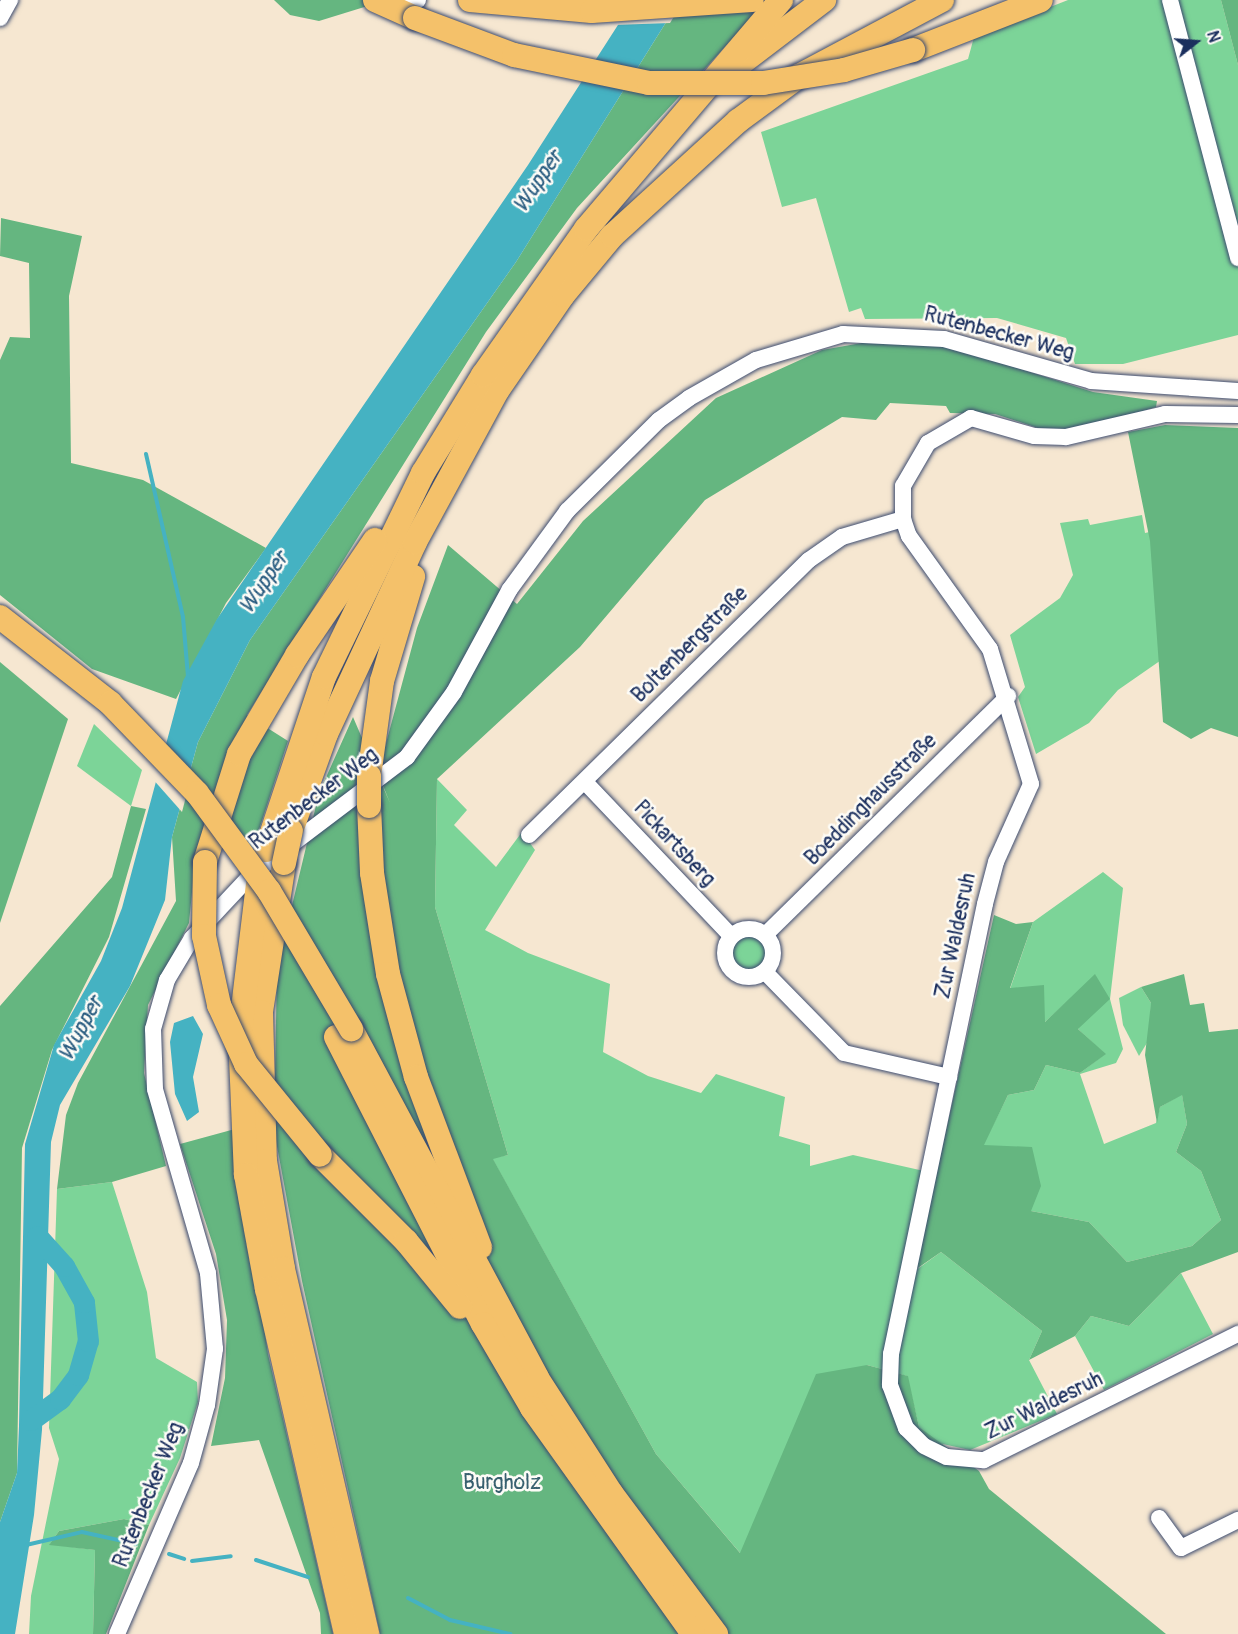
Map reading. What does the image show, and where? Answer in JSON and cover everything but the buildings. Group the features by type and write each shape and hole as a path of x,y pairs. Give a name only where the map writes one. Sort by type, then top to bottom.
{"highway":[{"path":"375,0 514,55 649,83 772,82 844,70 913,50 1041,0"},
{"path":"470,0 592,11 752,0"},
{"path":"367,1634 281,1260 265,1161 261,1012 275,856 324,677 423,473 545,283 618,187 708,88 782,0"},
{"path":"708,88 825,0"},
{"path":"346,1634 267,1289 246,1175 240,1033 258,884 291,831 326,734 381,610 497,391 563,295 642,208 692,159 799,76 942,0"},
{"path":"537,1378 526,1339 458,1193 416,1077 381,937 369,806 369,776 390,642 426,544 531,353 642,208"},
{"path":"423,473 403,490 271,696 239,754 205,862 204,936 219,1005 246,1064 320,1155 438,1277 507,1385 532,1408"},
{"path":"0,617 110,703 191,786 269,891 343,1033 537,1378 611,1493 716,1634"},
{"path":"0,634 101,714 190,806 260,903 343,1033 472,1304 532,1408 693,1634"}],"street":[{"path":"0,18 9,0"},
{"path":"1170,0 1238,258"},
{"name":"Rutenbecker Weg","path":"117,1634 191,1463 207,1405 215,1349 208,1273 155,1089 153,1029 166,980 192,938 251,875 407,757 454,692 510,589 567,511 660,420 689,398 756,360 843,334 944,339 1091,381 1238,391"},
{"path":"903,519 903,486 913,463 928,443 958,421 983,420 1034,436 1066,437 1165,414 1238,415"},
{"name":"Zur Waldesruh","path":"903,519 989,645 1008,696 1031,784 993,873 949,1077 889,1371 899,1415 924,1446 958,1460 996,1456 1238,1334"},
{"name":"Boltenbergstraße","path":"529,835 825,546 903,519"},
{"name":"Boeddinghausstraße","path":"765,935 1008,696"},
{"name":"Pickartsberg","path":"585,782 731,936"},
{"path":"744,929 765,935 773,954 765,972 750,978 728,968 724,951 731,936 744,929"},
{"path":"765,972 844,1053 949,1077"},
{"path":"1159,1518 1181,1548 1238,1520"}],"green space":[{"path":"274,0 387,0 319,21 290,15"},
{"path":"680,0 768,0 577,208 486,332 247,715 288,741 253,848 214,798 195,861 189,923 148,1005 144,1073 166,1166 112,1182 57,1189 66,1115 78,1083 176,901 172,837 198,742 250,640 516,262"},
{"path":"1068,0 1221,0 1238,65 1238,335 1123,364 1075,364 1066,338 997,318 865,319 861,308 849,312 816,198 782,207 761,132 968,59 974,37"},
{"path":"1221,0 1238,0 1238,65"},
{"path":"1,218 82,236 69,296 71,463 143,480 266,548 226,603 176,699 92,669 0,595 0,360 10,337 30,338 29,263 0,256"},
{"name":"Burgholz","path":"873,341 942,344 1093,392 1157,401 1156,407 1090,428 1044,430 995,414 950,413 946,406 890,403 876,420 842,417 705,500 580,647 437,779 435,907 508,1155 493,1159 656,1454 740,1553 816,1374 867,1365 908,1376 919,1427 979,1471 989,1489 1166,1634 380,1634 302,1281 274,1130 277,968 319,793 353,717 390,803 378,773 417,628 448,545 517,604 583,521 716,398 822,350"},
{"path":"1165,425 1238,428 1238,737 1211,728 1191,739 1163,722 1150,541 1128,432"},
{"path":"1238,512 1203,631 1118,690 1089,723 1036,754 1018,697 1025,687 1010,635 1060,598 1073,575 1060,523 1088,519 1090,525 1142,515 1145,533"},
{"path":"0,662 68,719 0,923"},
{"path":"94,724 142,770 131,806 77,766"},
{"path":"437,779 467,810 454,825 496,867 522,832 535,850 485,930 528,953 610,984 603,1052 648,1076 701,1093 716,1074 785,1097 779,1136 810,1145 810,1166 853,1155 924,1171 940,1168 916,1270 941,1252 1042,1331 1029,1360 1057,1414 970,1450 938,1443 919,1427 907,1376 867,1365 741,1554 656,1454 492,1158 508,1155 435,907"},
{"path":"131,806 146,809 109,937 52,1050 22,1148 17,1473 0,1522 0,1006 112,877"},
{"path":"1103,872 1123,888 1110,999 1123,1049 1116,1063 1080,1074 1104,1144 1156,1123 1160,1107 1182,1094 1187,1124 1176,1152 1201,1171 1221,1220 1192,1246 1127,1262 1089,1222 1031,1211 983,1145 1008,1095 1034,1090 1046,1065 1080,1073 1105,1054 1078,1029 1096,975 1045,1022 1010,989 1033,922"},
{"path":"994,915 1016,924 1033,922 1010,988 1044,985 1045,1022 1095,974 1110,999 1078,1029 1106,1054 1080,1073 1046,1065 1034,1090 1008,1095 984,1145 1032,1147 1041,1186 1031,1211 1089,1222 1127,1262 1192,1246 1221,1220 1201,1171 1176,1152 1187,1124 1182,1095 1160,1107 1157,1123 1145,1055 1151,1003 1141,987 1184,974 1190,1005 1204,1003 1209,1032 1238,1029 1238,1252 1181,1273 1129,1326 1091,1316 1075,1336 1029,1360 1042,1331 941,1252 915,1270"},
{"path":"748,934 762,939 767,953 762,967 748,972 734,967 729,953 734,939"},
{"path":"1141,987 1151,1003 1150,1038 1139,1056 1123,1025 1119,998"},
{"path":"235,1129 268,1354 333,1634 321,1634 320,1613 259,1440 211,1446 225,1378 227,1320 216,1254 180,1144"},
{"path":"112,1182 147,1292 156,1358 197,1382 198,1402 180,1458 149,1525 124,1519 59,1531 50,1544 95,1550 93,1634 29,1634 31,1596 59,1459 49,1428 57,1189"},
{"path":"1181,1273 1213,1334 1104,1390 1075,1336 1091,1316 1129,1326"},
{"path":"124,1519 149,1525 106,1634 93,1634 95,1550 49,1545 59,1531"}],"water":[{"path":"634,0 680,0 516,262 250,640 198,742 172,837 165,900 130,986 60,1105 51,1142 42,1430 34,1515 15,1634 0,1634 0,1522 17,1473 25,1144 54,1045 101,961 122,908 183,681 217,619 528,165"},
{"path":"193,1016 203,1034 193,1077 199,1112 187,1121 175,1094 170,1042 174,1023"}],"pier":[{"path":"630,0 683,2 670,23 614,25"},
{"path":"162,741 192,774 182,812 151,777"}],"waterway":[{"path":"146,454 183,617 188,677"},
{"name":"Wupper","path":"31,1420 60,1399 78,1375 88,1341 84,1302 64,1266 37,1236"},
{"path":"26,1545 82,1532 136,1544"},
{"path":"169,1554 184,1559"},
{"path":"192,1561 231,1556"},
{"path":"256,1560 308,1577"},
{"path":"408,1598 450,1620 510,1634"}]}
